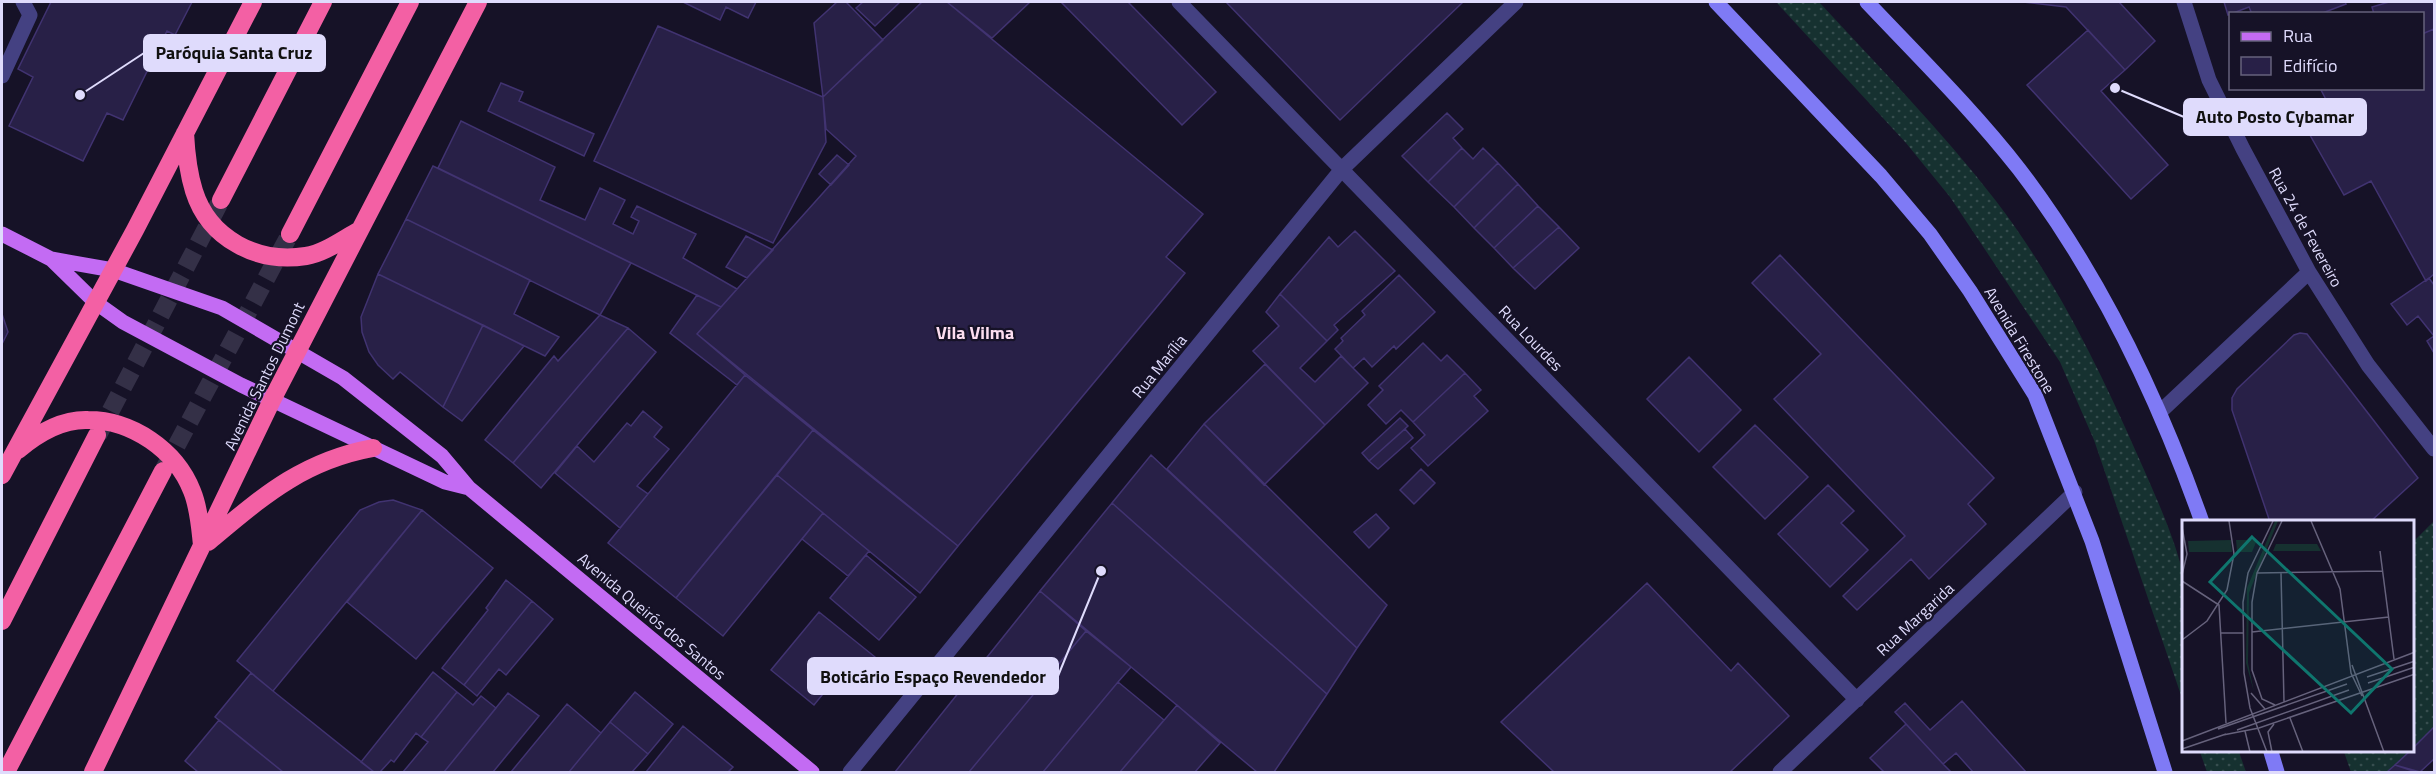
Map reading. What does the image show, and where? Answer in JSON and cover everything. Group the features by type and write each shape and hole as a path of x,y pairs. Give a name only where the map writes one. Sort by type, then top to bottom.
{"highway":[{"path":"2,475 113,270 253,2"},
{"path":"221,200 323,2"},
{"path":"290,234 410,2"},
{"name":"Avenida Santos Dumont","path":"93,772 272,400 478,2"},
{"path":"185,133 187,163 194,193 208,220 230,241 254,254 277,258 307,256 360,230"},
{"path":"12,456 33,437 59,425 87,420 108,422 135,430 159,445 178,465 192,490 199,517 202,547"},
{"path":"2,621 98,435"},
{"path":"202,547 259,499 313,465 347,453 373,448"},
{"path":"6,772 163,471"}],"main road":[{"name":"Avenida Firestone","path":"1716,2 1881,176 1930,234 1970,291 2035,395 2075,492 2165,772"},
{"path":"1867,2 1963,104 2019,168 2049,211 2090,275 2160,412 2201,520"},
{"path":"2,234 51,260"},
{"name":"Avenida Queirós dos Santos","path":"51,260 113,270 222,308 343,378 442,456 469,488 812,772"},
{"name":"Avenida Queirós dos Santos","path":"51,260 95,302 123,322 272,400 445,482 469,488"},
{"path":"2271,753 2277,772"}],"street":[{"path":"2,76 30,15 23,2"},
{"name":"Rua Lourdes","path":"1179,2 1857,700"},
{"name":"Rua Marília","path":"850,772 1342,169 1516,2"},
{"name":"Rua 24 de Fevereiro","path":"2184,2 2210,80 2309,272 2368,365 2434,449"},
{"path":"2160,412 2309,272"},
{"name":"Rua Margarida","path":"1780,772 2075,492"}],"green space":[{"path":"1776,2 1819,2 1910,100 1975,175 2017,230 2056,292 2091,356 2122,421 2177,551 2182,572 2182,698 2094,440 2060,362 1950,197 1906,143"},
{"path":"2434,521 2434,727 2415,746 2415,540"},
{"path":"2200,753 2239,753 2246,772 2207,772"},
{"path":"2344,753 2408,753 2387,772 2351,772"}],"building":[{"path":"51,2 192,2 175,35 167,31 123,120 107,113 83,161 9,126 33,77 18,69"},
{"path":"683,2 756,2 748,18 726,7 720,20"},
{"path":"837,2 846,2 883,40 823,97 814,23"},
{"path":"863,2 900,2 875,26 856,8"},
{"path":"922,2 947,2 1203,214 1166,257 1185,273 958,546 697,334 856,156 826,129 823,97"},
{"path":"947,2 1030,2 992,38"},
{"path":"1061,2 1128,2 1216,92 1182,125"},
{"path":"1226,2 1463,2 1340,120"},
{"path":"2023,2 2119,2 2155,41 2125,70 2066,7"},
{"path":"2224,2 2345,2 2346,4 2325,12 2251,12 2249,7 2229,12 2228,15"},
{"path":"2389,2 2434,2 2434,29 2424,33 2424,12 2373,12 2372,7"},
{"path":"658,26 823,97 826,142 773,243 594,161"},
{"path":"2434,29 2434,274 2426,281 2371,181 2344,195 2306,128 2333,113 2321,90 2424,90 2424,33"},
{"path":"2088,30 2125,70 2101,91 2168,165 2131,199 2027,85"},
{"path":"501,83 523,92 519,101 594,134 584,156 488,111"},
{"path":"1447,113 1463,129 1453,138 1462,148 1428,182 1402,156"},
{"path":"461,121 555,167 540,200 585,220 600,188 625,200 613,224 633,234 639,221 631,217 637,206 696,234 683,258 737,289 721,307 438,168"},
{"path":"1462,148 1473,159 1483,148 1498,163 1454,207 1428,182"},
{"path":"837,155 849,165 831,185 819,174"},
{"path":"1498,163 1518,184 1474,228 1454,207"},
{"path":"433,166 631,263 600,315 406,219"},
{"path":"1518,184 1538,206 1494,248 1474,228"},
{"path":"1538,206 1559,227 1513,268 1494,248"},
{"path":"406,219 530,280 514,314 559,337 545,356 378,274"},
{"path":"1559,227 1579,248 1535,289 1513,268"},
{"path":"1355,231 1395,271 1334,325 1338,330 1327,341 1280,294 1329,237 1338,247"},
{"path":"746,236 773,250 747,278 726,267"},
{"path":"1780,255 1994,478 1968,504 1986,524 1929,579 1911,559 1857,610 1843,596 1905,536 1774,399 1821,354 1752,283"},
{"path":"378,274 483,325 443,407 400,372 393,379 378,365 369,352 362,332 361,317"},
{"path":"1399,275 1435,312 1396,349 1394,346 1372,367 1364,358 1353,368 1335,349 1343,341 1341,338 1365,315 1362,311"},
{"path":"2429,278 2434,285 2434,336 2418,316 2407,325 2391,304"},
{"path":"1280,294 1327,341 1300,368 1315,382 1341,356 1368,383 1325,425 1253,351 1279,326 1266,312"},
{"path":"697,295 721,307 697,334 745,375 737,385 670,333"},
{"path":"2,314 8,332 2,344"},
{"path":"600,315 628,328 513,463 485,440 554,356 558,361"},
{"path":"483,325 524,346 462,421 443,407"},
{"path":"628,328 656,352 541,488 513,463"},
{"path":"2307,334 2418,478 2372,520 2269,520 2232,410 2232,398 2237,389 2294,335"},
{"path":"2434,336 2434,353 2427,341"},
{"path":"1423,343 1441,361 1447,355 1465,373 1413,422 1401,410 1386,424 1368,405 1383,390 1379,386"},
{"path":"1689,357 1741,410 1699,452 1647,399"},
{"path":"1265,364 1325,425 1264,485 1204,424"},
{"path":"1465,373 1481,390 1474,396 1488,411 1428,466 1411,448 1425,435 1413,422"},
{"path":"745,375 813,430 676,598 608,543"},
{"path":"643,411 662,427 654,437 669,449 637,486 648,494 620,528 555,473 577,446 594,462 627,423 631,426"},
{"path":"1400,418 1408,426 1369,461 1362,453"},
{"path":"1204,424 1387,605 1357,648 1167,469"},
{"path":"1755,425 1808,477 1765,519 1713,467"},
{"path":"1405,429 1413,438 1378,469 1369,461"},
{"path":"813,430 958,546 920,593 777,475"},
{"path":"1151,455 1357,648 1327,694 1112,503"},
{"path":"1421,469 1435,483 1414,504 1400,490"},
{"path":"777,475 823,513 723,636 676,598"},
{"path":"1828,485 1854,511 1841,523 1868,550 1830,587 1778,534"},
{"path":"393,500 422,510 273,691 237,661 360,510 379,502"},
{"path":"1112,503 1327,694 1274,772 1257,772 1040,591"},
{"path":"422,510 493,568 416,659 347,602"},
{"path":"823,513 869,551 848,576 802,539"},
{"path":"1376,514 1389,528 1369,548 1354,532"},
{"path":"866,555 916,597 879,640 830,598"},
{"path":"506,580 532,601 464,685 442,668 488,610 486,608"},
{"path":"1647,583 1731,671 1738,663 1789,716 1730,772 1554,772 1501,722"},
{"path":"1040,591 1086,631 969,772 895,772"},
{"path":"532,601 553,619 506,675 499,669 477,696 464,685"},
{"path":"819,612 885,665 864,691 840,673 814,705 771,670"},
{"path":"1086,631 1131,667 1043,772 969,772"},
{"path":"433,672 457,692 421,737 416,733 394,762 391,760 380,772 374,772 361,762"},
{"path":"251,673 374,772 283,772 215,717"},
{"path":"1118,682 1164,720 1120,772 1043,772"},
{"path":"457,692 473,705 481,696 496,708 444,772 403,772 428,742 421,737"},
{"path":"635,692 673,724 648,754 610,722"},
{"path":"508,693 539,716 493,772 444,772"},
{"path":"1962,701 2026,772 1973,772 1956,753 1943,764 1895,712 1905,703 1930,730"},
{"path":"567,704 601,733 569,772 511,772"},
{"path":"1177,705 1220,743 1195,772 1120,772"},
{"path":"219,720 283,772 198,772 185,761"},
{"path":"610,722 648,754 632,772 569,772"},
{"path":"1906,724 1951,772 1884,772 1870,758"},
{"path":"683,726 733,767 728,772 646,772"},
{"path":"2434,727 2434,759 2420,772 2395,765 2408,753 2415,753 2415,746"},
{"path":"2395,765 2416,772 2387,772"}],"tunnel":[{"path":"98,435 221,200"},
{"path":"164,469 290,234"}],"place":[{"name":"Auto Posto Cybamar","path":"2115,88"},
{"name":"Paróquia Santa Cruz","path":"80,95"},
{"name":"Boticário Espaço Revendedor","path":"1101,571"}],"district":[{"name":"Vila Vilma","path":"975,333"}]}
